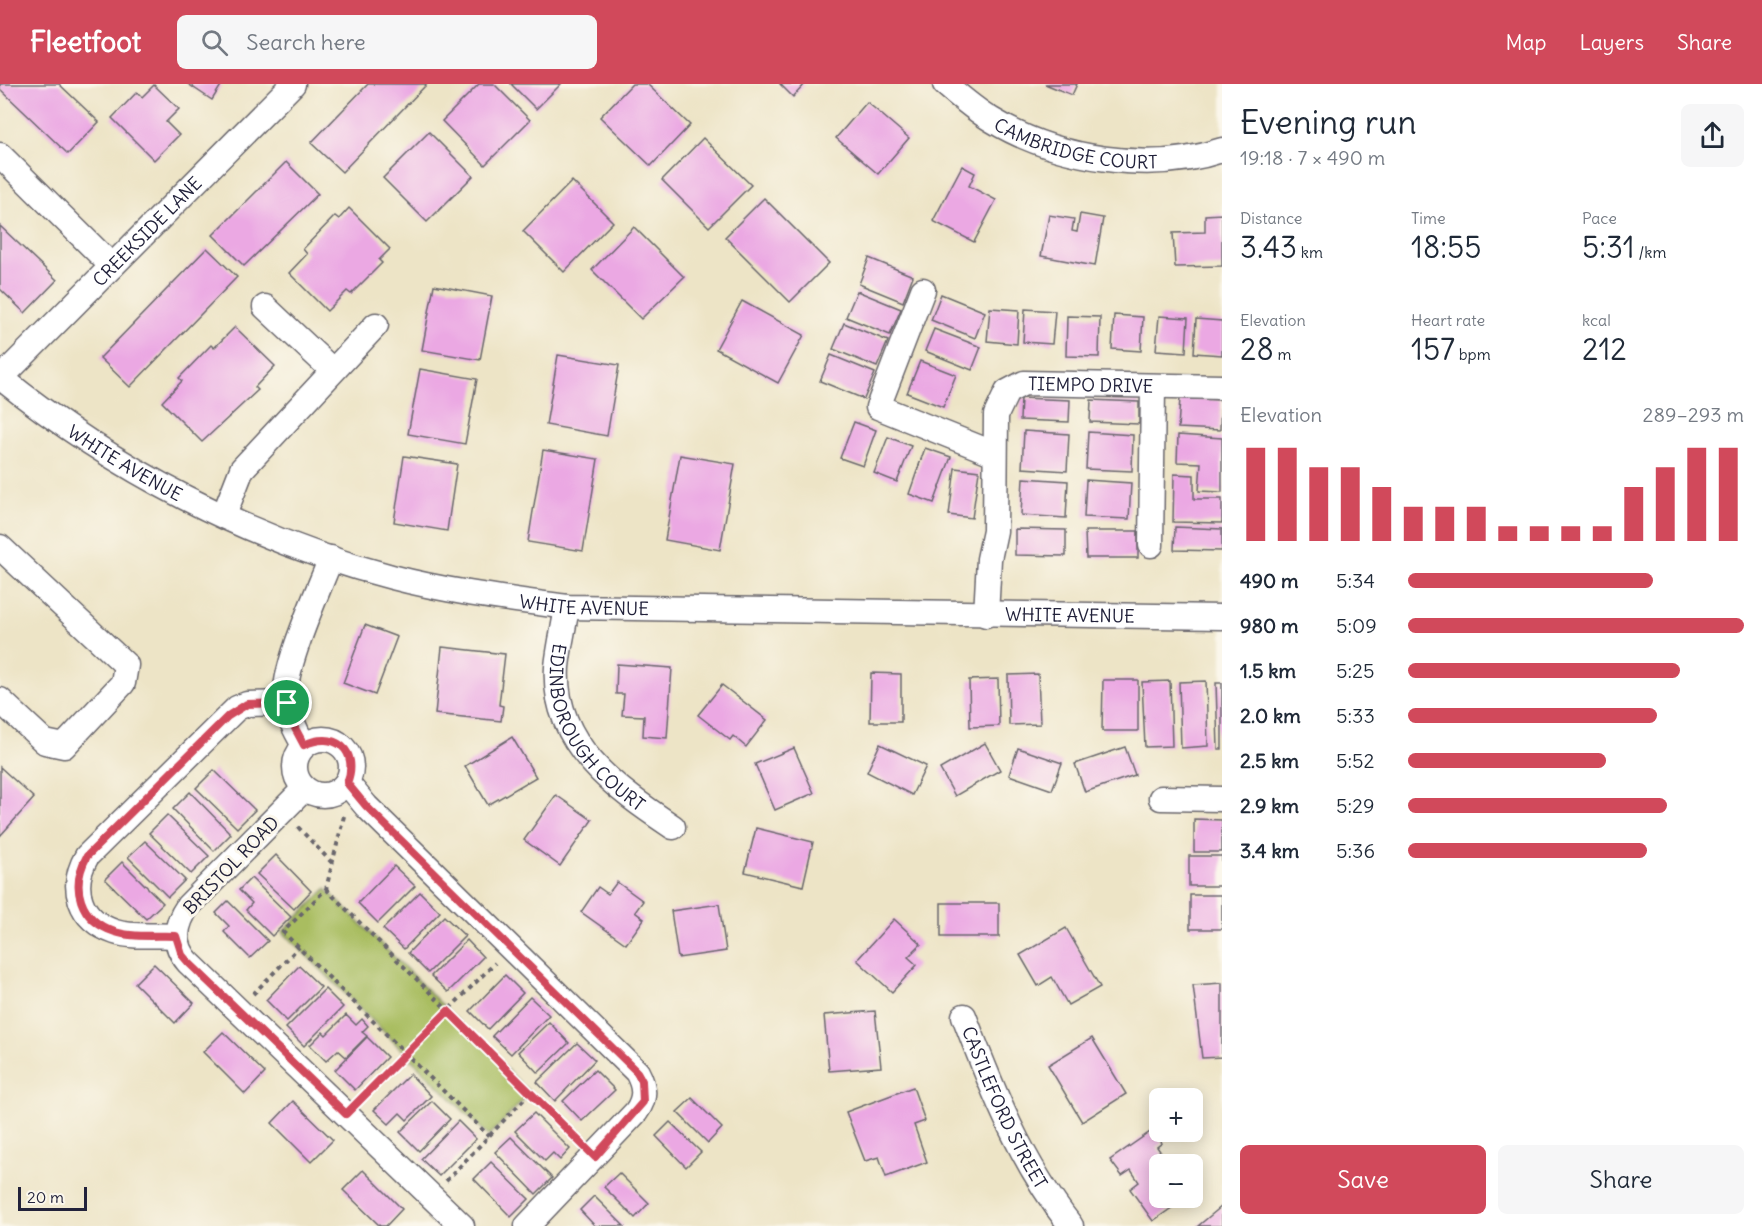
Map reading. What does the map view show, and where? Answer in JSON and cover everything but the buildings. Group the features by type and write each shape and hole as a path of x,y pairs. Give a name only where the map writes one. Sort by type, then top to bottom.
{"street":[{"name":"CREEKSIDE LANE","path":"1,378 293,84"},
{"name":"CAMBRIDGE COURT","path":"945,84 992,120 1029,138 1062,149 1107,158 1149,161 1186,160 1222,150"},
{"path":"0,155 112,266"},
{"path":"923,290 878,407 994,454"},
{"path":"265,307 332,370"},
{"path":"224,515 242,469 376,325"},
{"name":"WHITE AVENUE","path":"1,378 57,421 114,458 224,515 331,558 392,577 457,591 567,608 1222,617"},
{"name":"TIEMPO DRIVE","path":"986,615 989,559 995,531 996,414 1007,392 1024,383 1222,387"},
{"path":"1151,545 1153,387"},
{"path":"0,547 126,665 123,683 64,746 45,742 0,700"},
{"path":"304,745 288,715 287,675 331,558"},
{"name":"EDINBOROUGH COURT","path":"567,608 557,668 560,708 570,734 603,773 623,792 673,827"},
{"path":"176,936 115,932 101,924 78,898 77,881 82,866 87,856 237,708 247,704 287,703"},
{"path":"316,739 338,743 347,751 351,762 343,786 321,796 304,789 296,778 294,765 297,753 304,745 316,739"},
{"path":"343,786 637,1072 642,1081 643,1102 595,1157 527,1226"},
{"name":"BRISTOL ROAD","path":"304,789 188,906 181,917 176,936 182,955 462,1226"},
{"path":"1161,798 1222,799"},
{"name":"CASTLEFORD STREET","path":"964,1016 998,1105 1019,1149 1045,1192 1071,1226"}],"path":[{"path":"343,786 344,816 326,889 283,932 489,1136"},
{"path":"283,810 332,864"},
{"path":"326,889 595,1157"},
{"path":"238,1010 299,947"},
{"path":"346,1114 510,947"},
{"path":"431,1196 530,1093"}],"green space":[{"path":"326,889 530,1093 489,1136 283,932"}],"route":[{"path":"287,703 288,715 304,745 316,739 328,739 338,743 347,751 351,762 351,774 347,783 366,806 637,1072 642,1081 643,1102 595,1157 448,1011 346,1114 188,962 182,955 176,936 115,932 101,924 78,898 77,881 87,856 228,716 237,708 247,704 287,703"}]}
